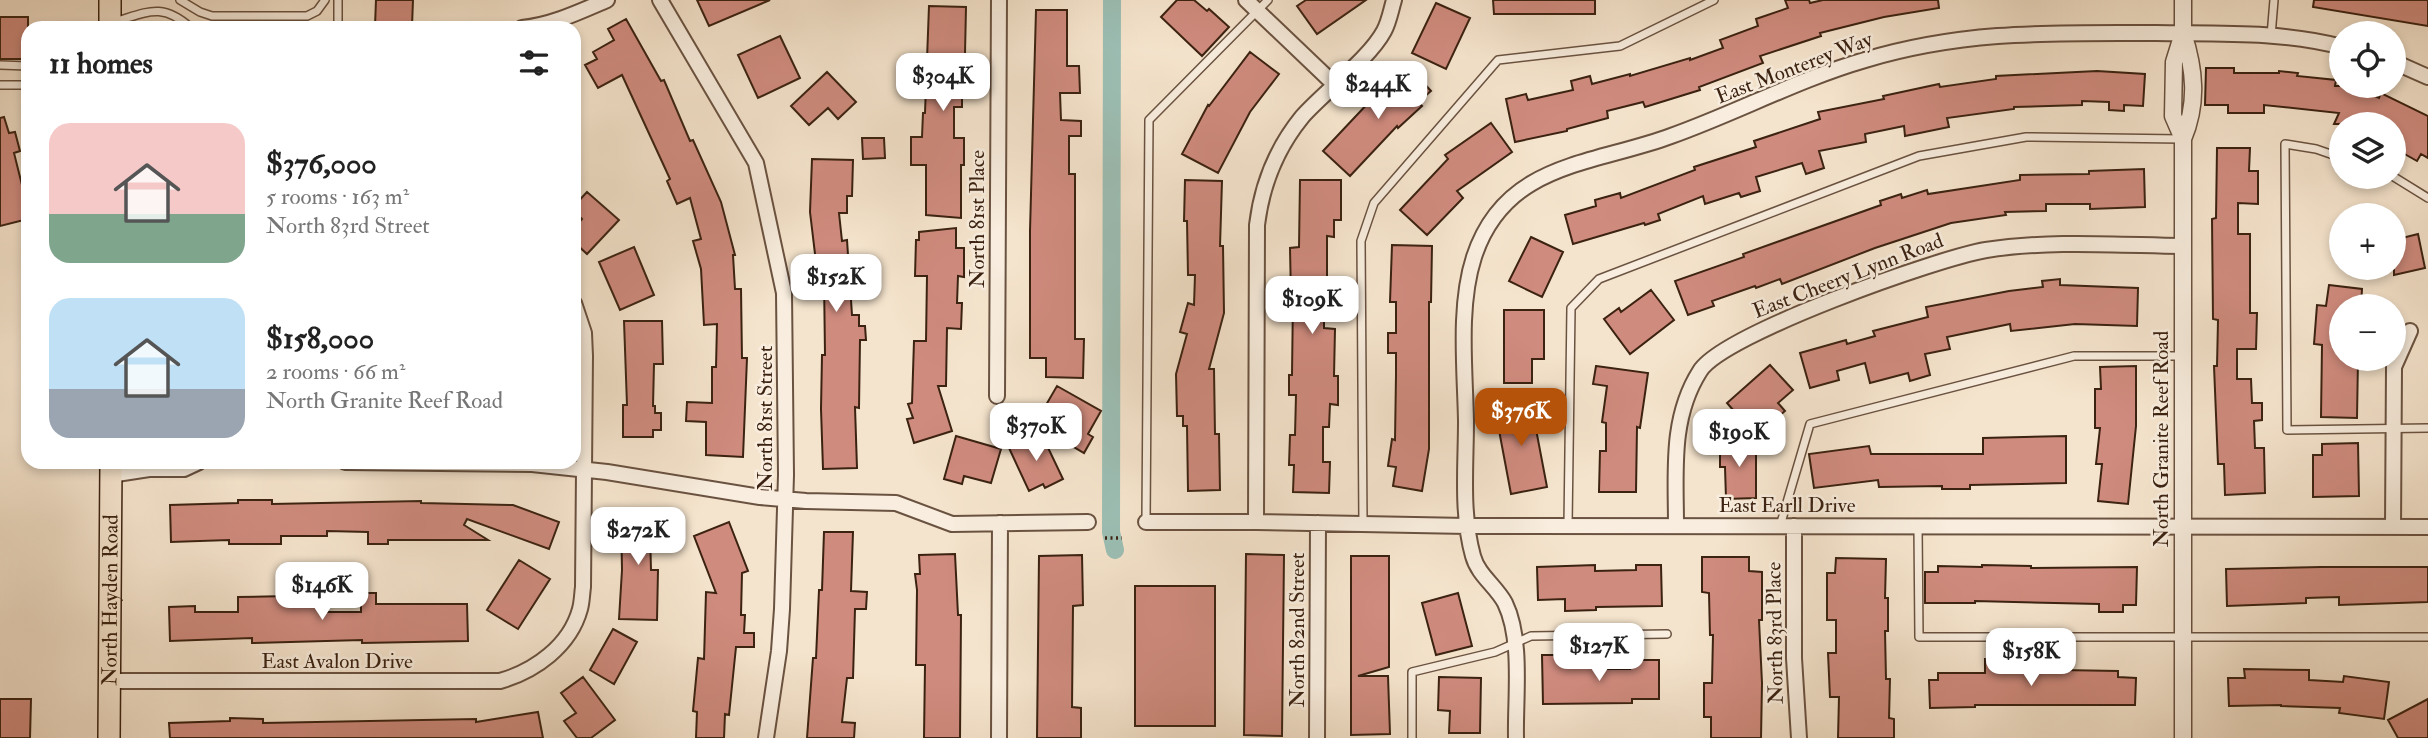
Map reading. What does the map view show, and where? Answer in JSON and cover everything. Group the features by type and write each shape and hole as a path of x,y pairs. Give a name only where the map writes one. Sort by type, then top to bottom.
{"main road":[{"path":"110,0 110,21"},
{"name":"North Hayden Road","path":"109,738 111,469"}],"street":[{"path":"556,21 607,0"},
{"name":"North 81st Street","path":"660,0 756,163 784,293 785,499 779,651 766,738"},
{"name":"North 81st Place","path":"998,396 999,0"},
{"path":"1246,0 1334,84"},
{"path":"1256,522 1257,225 1261,198 1269,172 1282,145 1302,117 1384,32 1394,0"},
{"name":"North Granite Reef Road","path":"2183,0 2183,33 2174,62 2173,116 2183,139 2183,738"},
{"name":"East Monterey Way","path":"1516,738 1515,643 1506,605 1474,562 1466,526 1465,304 1474,255 1499,211 1518,193 1540,177 1575,163 1645,146 1710,123 1862,61 1919,46 2029,32 2271,36 2329,45"},
{"path":"2406,67 2428,77"},
{"name":"East Cheery Lynn Road","path":"1676,525 1676,431 1686,394 1702,367 1730,345 1768,327 1902,275 1985,250 2092,244 2182,246"},
{"path":"581,324 584,333 585,469"},
{"path":"2393,527 2394,367 2410,331"},
{"path":"149,469 184,469"},
{"path":"581,469 785,499 896,503 952,524 1088,522"},
{"name":"East Avalon Drive","path":"109,681 500,681 517,676 557,649 580,609 583,587 585,469"},
{"name":"East Earll Drive","path":"1146,522 1466,526 2428,527"},
{"path":"999,738 1000,523"},
{"name":"North 82nd Street","path":"1318,523 1318,738"},
{"name":"North 83rd Place","path":"1787,526 1799,738"}],"lane":[{"path":"180,0 212,16 307,16 317,11 325,0"},
{"path":"338,0 338,21"},
{"path":"1146,522 1149,120 1268,0"},
{"path":"1363,524 1361,242 1374,203 1498,60 1620,46 1714,0"},
{"path":"2271,36 2274,0"},
{"path":"125,21 164,11 175,14 183,21"},
{"path":"0,65 21,66"},
{"path":"0,85 21,85"},
{"path":"1568,525 1571,308 1599,279 1919,156 2026,137 2183,139"},
{"path":"2329,154 2286,144 2287,430 2428,428"},
{"path":"2406,184 2428,198"},
{"path":"1787,526 1810,424 2074,356 2183,356"},
{"path":"1917,526 1919,637 2428,637"},
{"path":"1412,738 1412,672 1495,652 1531,636 1667,634"}],"path":[{"path":"1105,538 1122,538"}],"building":[{"path":"376,0 413,0 412,21 375,21"},
{"path":"697,0 770,0 709,26"},
{"path":"1177,0 1194,0 1229,27 1202,56 1161,17"},
{"path":"1306,0 1366,0 1317,34 1297,6"},
{"path":"1493,0 1595,0 1595,14 1494,14"},
{"path":"1785,0 1809,0 1810,3 1823,0 1938,0 1939,8 1884,17 1820,33 1821,36 1760,56 1763,63 1699,87 1700,90 1645,107 1643,102 1607,111 1608,118 1567,131 1515,142 1506,99 1526,94 1528,100 1573,90 1571,81 1590,76 1592,84 1690,60 1723,48 1720,40 1758,26 1756,19 1788,8"},
{"path":"2314,0 2428,0 2428,26 2406,21 2313,7"},
{"path":"1436,3 1470,18 1446,69 1412,53"},
{"path":"929,6 966,7 965,54 962,54 962,107 954,107 954,138 964,138 961,218 926,215 926,165 911,165 911,137 922,137 925,113"},
{"path":"1036,10 1067,10 1067,66 1079,66 1080,93 1060,93 1061,120 1081,121 1081,136 1069,136 1069,174 1075,174 1075,339 1084,339 1083,378 1046,377 1046,358 1030,358 1030,231"},
{"path":"0,17 28,17 28,21 21,21 21,59 0,59"},
{"path":"626,19 661,81 664,80 690,141 693,140 721,202 735,255 735,289 741,289 742,358 747,358 743,457 706,455 706,422 686,421 687,402 712,403 712,367 716,367 717,324 704,325 701,269 693,241 701,239 690,198 677,204 667,181 670,179 622,75 598,88 585,65 597,59 593,52 614,40 608,29"},
{"path":"780,36 800,78 758,98 738,55"},
{"path":"1250,52 1279,74 1250,112 1218,173 1182,154 1208,105"},
{"path":"1408,66 1431,91 1418,102 1422,106 1398,128 1397,126 1350,176 1323,151 1371,100"},
{"path":"2206,68 2234,68 2234,73 2279,71 2329,79 2329,98 2391,98 2428,116 2428,158 2421,154 2417,161 2406,155 2406,112 2330,112 2264,105 2264,113 2228,113 2228,105 2205,105"},
{"path":"2097,71 2145,74 2143,106 2124,105 2124,111 2109,110 2109,102 2082,101 2082,105 2014,107 1947,118 1949,127 1905,136 1904,126 1865,134 1866,142 1819,151 1824,168 1806,174 1802,163 1756,177 1760,191 1741,197 1739,193 1705,204 1703,196 1658,214 1660,220 1573,244 1565,215 1596,206 1595,200 1620,193 1621,198 1695,170 1694,167 1756,147 1754,141 1820,119 1818,112 1884,99 1883,96 1939,84 1940,87 1996,79 1996,76"},
{"path":"827,72 856,102 838,119 828,108 809,125 791,106"},
{"path":"4,117 9,133 15,132 20,151 14,153 21,181 21,221 0,226 0,118"},
{"path":"1491,123 1512,152 1457,191 1463,198 1427,235 1400,210 1448,159 1445,155"},
{"path":"862,138 884,138 885,158 863,159"},
{"path":"2217,148 2250,148 2249,171 2258,171 2258,204 2238,203 2238,234 2250,234 2250,313 2257,313 2256,349 2237,349 2237,379 2251,379 2252,403 2262,403 2262,420 2254,421 2255,448 2264,448 2265,493 2225,495 2224,464 2218,464 2214,366 2217,366 2218,320 2213,319 2212,219 2216,218"},
{"path":"812,159 853,160 852,196 847,196 847,213 839,213 842,241 847,240 852,315 859,315 859,326 865,326 866,340 860,340 859,408 855,407 857,468 823,469 821,409 822,355 825,355 824,278 818,279 810,212"},
{"path":"2144,169 2145,207 2090,209 2090,204 2046,204 2046,211 2005,212 2006,215 1951,223 1875,248 1782,284 1780,279 1712,301 1714,306 1688,315 1675,281 1881,205 1880,201 1901,194 1902,198 1927,190 1928,194 2020,180 2020,175 2089,174 2089,171"},
{"path":"1185,180 1222,181 1220,246 1223,246 1224,313 1209,369 1214,369 1215,434 1219,434 1220,490 1188,491 1187,426 1183,426 1183,416 1177,416 1176,374 1187,334 1180,332 1188,303 1194,305 1195,275 1188,275 1187,221 1184,221"},
{"path":"1300,180 1341,180 1341,220 1334,220 1334,237 1327,236 1327,279 1320,279 1324,328 1335,329 1334,376 1338,376 1338,405 1330,404 1329,427 1323,427 1323,462 1330,462 1329,493 1293,492 1294,465 1289,465 1290,435 1295,435 1296,395 1289,395 1289,375 1292,375 1293,297 1290,248 1299,247"},
{"path":"587,192 619,220 587,254 581,248 581,198"},
{"path":"956,228 956,248 964,248 964,277 958,276 957,303 962,303 961,329 947,328 946,386 938,386 952,431 914,443 907,419 913,418 908,404 912,403 914,341 926,341 927,276 915,276 916,240 919,240 919,232"},
{"path":"2418,234 2425,268 2406,272 2406,237"},
{"path":"1531,237 1563,252 1542,297 1509,281"},
{"path":"1392,245 1432,246 1429,302 1429,449 1422,491 1393,486 1396,467 1388,466 1392,439 1395,440 1396,353 1388,353 1388,333 1396,333 1396,302 1390,302"},
{"path":"634,247 654,295 620,310 599,262"},
{"path":"2060,279 2060,285 2138,288 2137,326 2075,324 2011,331 2010,324 1947,337 1950,349 1925,354 1930,375 1910,381 1908,373 1870,383 1865,363 1837,371 1839,380 1810,388 1800,353 1846,340 1847,344 1875,336 1873,331 1928,317 1926,307 2043,287 2042,281"},
{"path":"2329,285 2362,289 2362,294 2329,294 2329,371 2358,371 2357,418 2321,417 2322,345 2314,344 2317,305 2326,306"},
{"path":"1651,290 1674,320 1630,354 1604,319 1619,308 1621,312"},
{"path":"1504,310 1544,310 1544,359 1532,359 1532,383 1504,383"},
{"path":"624,321 662,321 663,364 654,364 653,406 655,413 661,413 661,430 653,430 653,437 623,437 623,405 627,405"},
{"path":"1770,365 1793,390 1778,403 1785,411 1756,436 1727,403"},
{"path":"1596,366 1648,373 1640,428 1637,427 1636,492 1599,492 1600,451 1606,451 1606,423 1602,422 1607,386 1593,384"},
{"path":"2136,366 2136,426 2128,504 2098,501 2102,464 2096,464 2100,428 2095,428 2095,389 2101,389 2100,367"},
{"path":"1057,386 1101,411 1088,434 1093,437 1084,453 1035,424"},
{"path":"1531,403 1547,487 1511,494 1495,409"},
{"path":"1041,433 1063,479 1045,488 1043,484 1029,491 1009,448"},
{"path":"956,436 1001,449 991,483 964,476 962,484 944,479"},
{"path":"2066,436 2066,483 1970,485 1970,489 1942,489 1942,486 1879,487 1878,480 1814,488 1809,454 1869,446 1871,454 1983,454 1983,438"},
{"path":"1720,442 1756,442 1756,498 1726,499 1725,467 1720,467"},
{"path":"2358,443 2359,496 2313,497 2313,455 2322,455 2322,444"},
{"path":"238,500 272,500 272,504 421,501 513,505 559,522 549,549 467,519 464,525 488,540 388,540 388,544 368,544 368,532 327,531 327,536 281,536 281,544 229,544 229,540 171,542 170,505 238,503"},
{"path":"657,511 658,533 650,533 651,570 658,570 657,620 619,619 621,512"},
{"path":"729,522 748,571 742,573 741,615 745,615 744,633 754,633 754,647 736,647 729,715 725,714 724,738 696,738 697,712 693,711 698,658 704,659 706,592 716,593 694,536"},
{"path":"824,532 853,532 851,591 867,592 866,609 855,609 853,678 847,678 842,722 855,723 854,738 807,738 813,658 816,658 819,590 822,590"},
{"path":"955,554 958,615 961,615 960,738 924,738 925,665 916,665 915,574 920,574 919,555"},
{"path":"1246,554 1284,555 1282,736 1244,735"},
{"path":"1082,555 1083,605 1073,606 1072,707 1081,708 1081,738 1037,738 1039,556"},
{"path":"1351,556 1389,556 1389,667 1358,676 1388,676 1390,734 1351,735"},
{"path":"1702,557 1749,557 1749,571 1762,572 1762,620 1759,620 1761,738 1711,738 1711,717 1704,717 1704,683 1712,683 1713,635 1710,635 1709,593 1702,592"},
{"path":"1836,558 1886,559 1886,679 1890,679 1889,718 1894,719 1894,738 1838,738 1839,697 1830,697 1828,653 1836,653 1836,620 1827,620 1827,573 1835,573"},
{"path":"519,560 550,579 518,629 487,610"},
{"path":"1595,565 1595,571 1636,570 1636,565 1661,565 1662,606 1596,607 1596,610 1565,611 1565,599 1538,600 1537,567"},
{"path":"1938,566 2031,568 2137,567 2136,605 2123,605 2123,612 2099,612 2099,604 1975,601 1925,603 1925,572 1938,572"},
{"path":"2428,567 2428,602 2339,605 2339,597 2306,598 2306,603 2227,606 2226,569"},
{"path":"1135,586 1215,586 1215,726 1135,726"},
{"path":"361,593 376,593 376,604 467,604 468,641 252,643 252,638 170,641 169,607 195,606 195,612 238,612 238,597 288,596 288,605 321,604 321,612 361,612"},
{"path":"1458,593 1472,646 1436,655 1422,603"},
{"path":"613,629 637,642 614,684 590,670"},
{"path":"1542,655 1558,655 1558,664 1593,664 1593,669 1630,669 1629,660 1659,660 1659,699 1632,699 1632,703 1543,704"},
{"path":"1985,659 2006,659 2006,669 2118,671 2118,677 2136,678 2135,705 1975,705 1930,708 1929,680 1938,680 1938,673 1985,673"},
{"path":"2244,669 2309,670 2309,680 2343,682 2344,676 2389,682 2384,719 2339,713 2340,708 2229,706 2228,678 2245,678"},
{"path":"583,677 615,720 591,738 577,738 564,721 576,713 561,693"},
{"path":"1439,677 1481,678 1480,733 1449,733 1450,711 1438,710"},
{"path":"0,699 31,699 30,738 0,738"},
{"path":"2428,699 2428,738 2398,738 2388,720"},
{"path":"538,712 543,738 170,738 169,723 230,721 230,718 263,719 263,723 476,719 476,722"}],"waterway":[{"path":"1112,0 1111,532 1115,550"}]}
